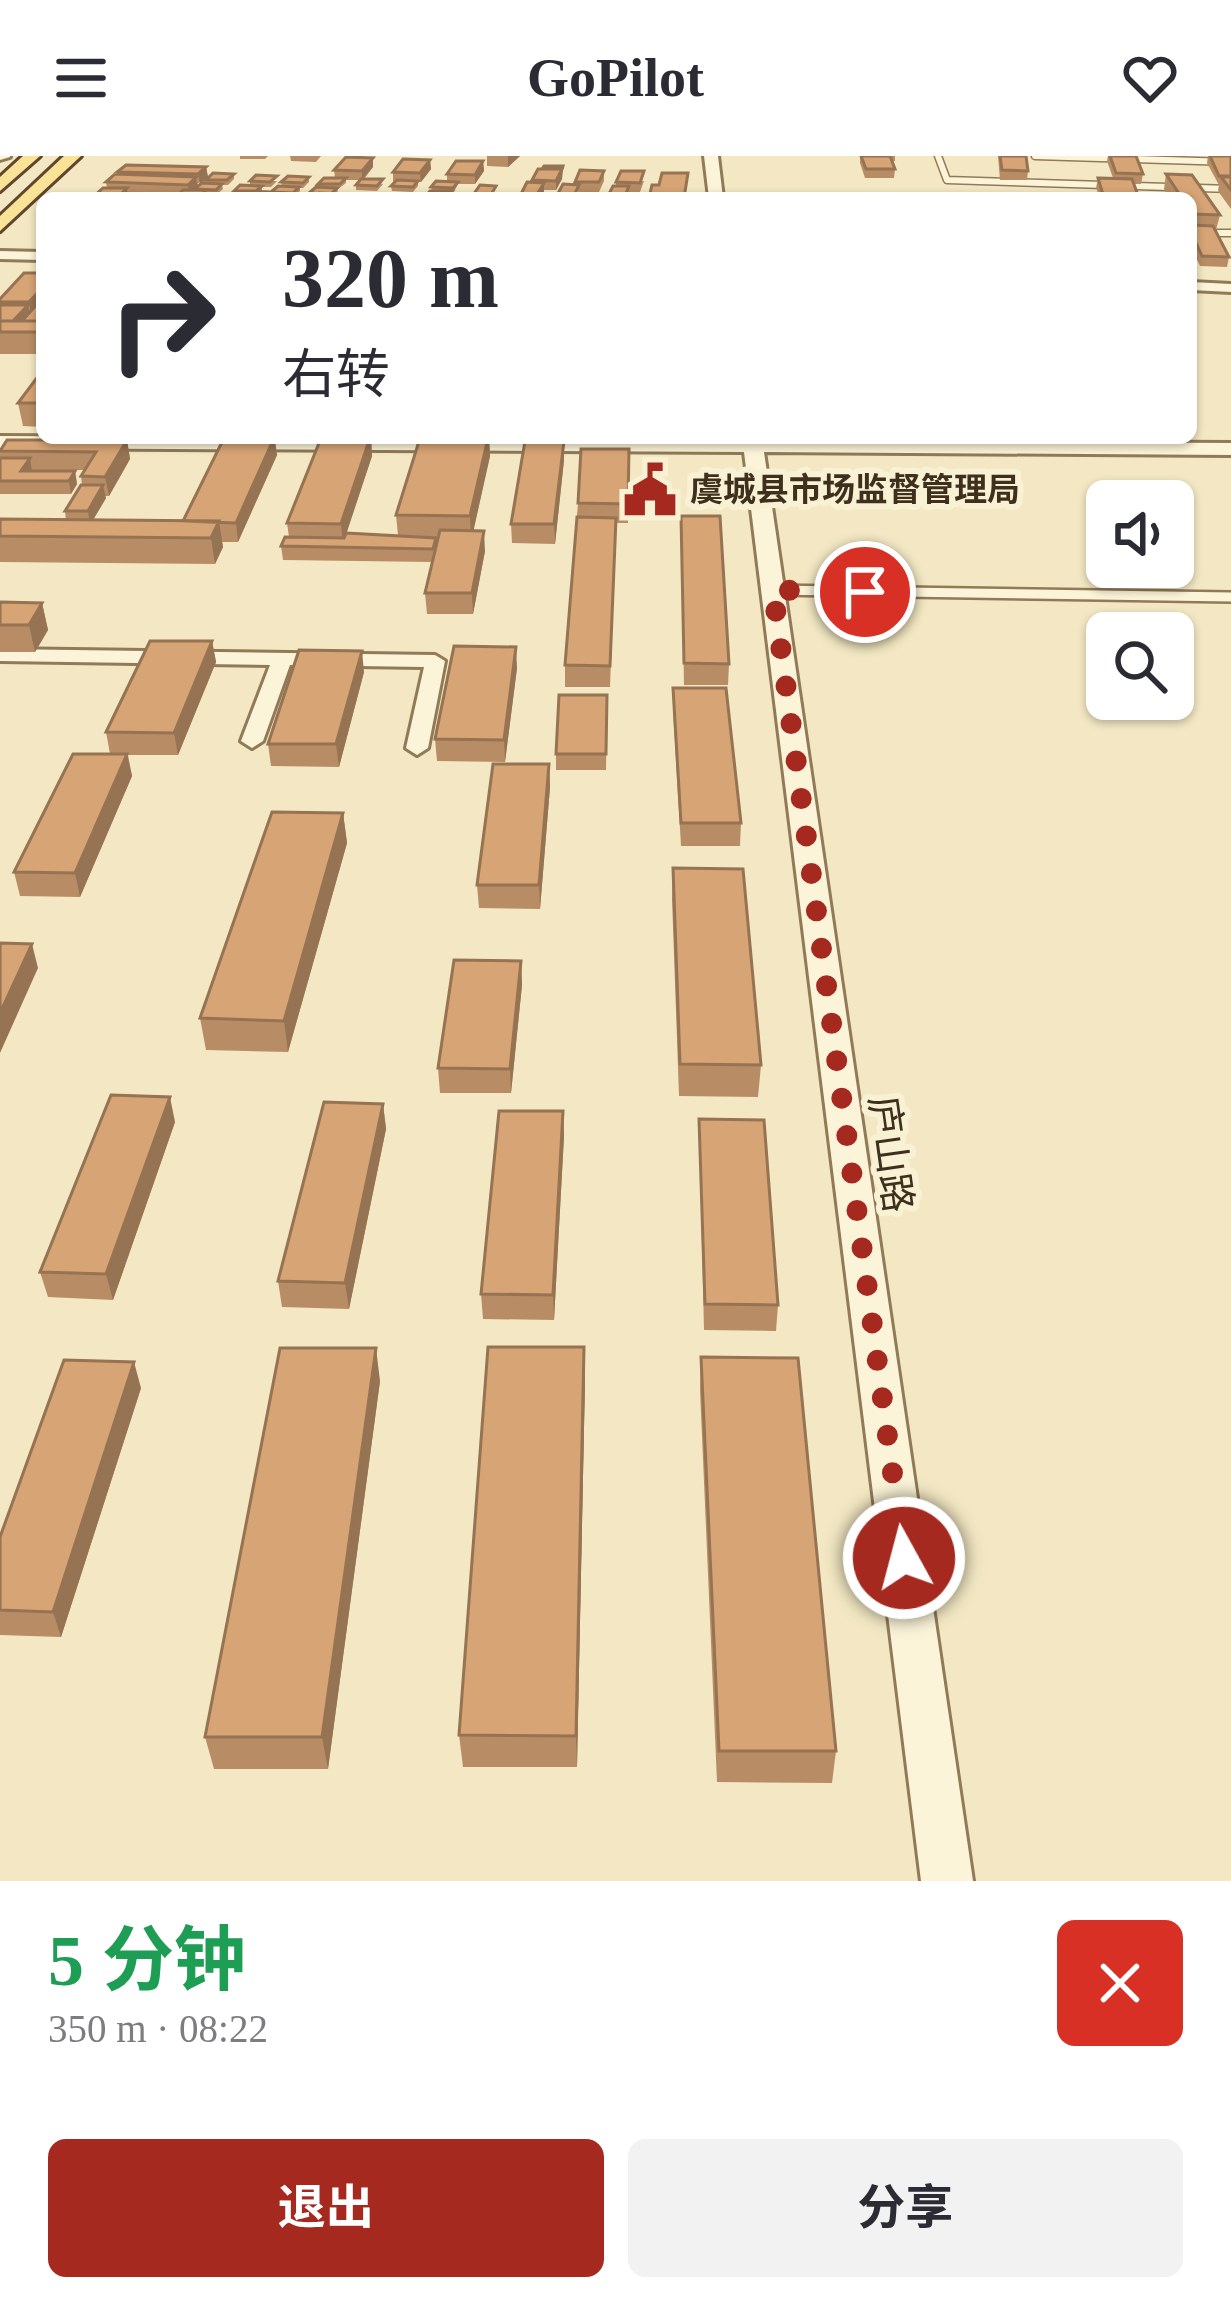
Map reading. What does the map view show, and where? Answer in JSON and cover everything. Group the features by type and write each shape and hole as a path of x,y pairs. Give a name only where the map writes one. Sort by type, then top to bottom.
{"main road":[{"path":"0,186 32,156"},
{"path":"0,226 74,156"},
{"path":"58,192 92,156"},
{"path":"0,253 36,214"}],"street":[{"path":"711,156 715,192"},
{"path":"0,253 36,256"},
{"path":"1197,286 1231,288"},
{"path":"0,442 36,442"},
{"name":"庐山路","path":"753,444 947,1881"},
{"path":"958,444 1231,448"},
{"path":"0,656 435,661 417,748"},
{"path":"252,741 282,659"}],"lane":[{"path":"938,156 947,180 1231,188"},
{"path":"1035,156 1231,162"},
{"path":"1074,157 1082,184"},
{"path":"1177,160 1189,187"},
{"path":"1197,232 1231,233"},
{"path":"773,590 1231,597"}],"building":[{"path":"861,156 890,156 895,169 866,169"},
{"path":"1000,156 1026,156 1028,171 1002,170"},
{"path":"1110,156 1136,156 1143,174 1116,173"},
{"path":"1210,156 1231,156 1231,176 1219,176"},
{"path":"346,157 373,158 362,171 334,170"},
{"path":"403,159 430,160 420,173 393,172"},
{"path":"456,161 483,161 475,175 447,174"},
{"path":"126,165 206,167 198,174 117,172"},
{"path":"538,169 562,169 556,181 532,180"},
{"path":"580,170 604,171 599,182 575,182"},
{"path":"621,171 644,171 640,183 616,182"},
{"path":"213,173 234,174 227,180 206,180"},
{"path":"662,173 688,173 685,192 650,192 652,185 659,185"},
{"path":"115,174 196,177 188,185 106,182"},
{"path":"1166,174 1192,175 1220,215 1197,214 1197,192 1178,192"},
{"path":"256,175 277,176 270,182 250,181"},
{"path":"288,176 309,177 303,183 281,182"},
{"path":"324,178 346,178 340,184 318,184"},
{"path":"1098,178 1132,179 1137,192 1102,192"},
{"path":"361,179 383,179 377,186 356,185"},
{"path":"397,180 418,181 413,187 391,186"},
{"path":"436,181 458,182 453,188 431,187"},
{"path":"527,182 544,183 538,192 522,192"},
{"path":"202,183 222,184 216,190 194,189"},
{"path":"563,184 579,185 576,192 559,192"},
{"path":"240,185 262,186 256,191 234,191"},
{"path":"480,185 496,186 492,192 475,192"},
{"path":"278,186 299,187 294,192 271,192"},
{"path":"613,186 629,186 626,192 610,192"},
{"path":"316,187 337,188 333,192 310,192"},
{"path":"103,188 127,188 123,192 99,192"},
{"path":"1197,225 1213,226 1229,257 1202,256"},
{"path":"24,273 36,273 36,294 29,302 0,299"},
{"path":"0,305 28,305 13,321 0,321"},
{"path":"36,305 36,321 22,321"},
{"path":"0,321 36,321 36,332 0,332"},
{"path":"36,379 36,403 18,403"},
{"path":"7,440 125,444 105,477 81,476 96,452 0,451"},
{"path":"221,444 271,444 236,523 183,521"},
{"path":"319,444 368,444 341,524 287,523"},
{"path":"418,444 487,444 470,516 396,515"},
{"path":"524,444 564,444 554,524 511,524"},
{"path":"581,449 629,449 628,504 578,503"},
{"path":"0,458 30,458 21,471 75,471 69,481 0,481"},
{"path":"81,485 103,485 88,511 65,511"},
{"path":"681,516 720,516 729,664 684,663"},
{"path":"577,517 616,518 610,666 565,665"},
{"path":"0,519 219,521 211,538 0,536"},
{"path":"440,530 484,531 472,593 425,593"},
{"path":"346,533 436,538 433,549 281,546 285,537 344,538"},
{"path":"0,602 42,603 29,625 0,625"},
{"path":"150,641 212,641 174,733 106,732"},
{"path":"454,646 516,647 504,740 435,739"},
{"path":"299,650 362,651 336,744 268,744"},
{"path":"673,688 726,688 741,823 681,823"},
{"path":"559,695 607,695 606,754 556,754"},
{"path":"73,754 127,754 75,873 14,872"},
{"path":"493,764 549,764 539,885 477,885"},
{"path":"272,812 343,813 284,1021 200,1018"},
{"path":"673,868 743,869 761,1065 680,1064"},
{"path":"0,943 32,944 0,1013"},
{"path":"454,960 521,961 510,1069 438,1068"},
{"path":"111,1095 170,1097 106,1274 40,1272"},
{"path":"324,1102 383,1104 345,1283 278,1281"},
{"path":"499,1111 563,1111 553,1295 481,1294"},
{"path":"699,1119 764,1120 778,1305 705,1304"},
{"path":"488,1347 584,1347 576,1736 459,1735"},
{"path":"280,1348 376,1348 322,1737 205,1737"},
{"path":"701,1357 798,1358 836,1751 719,1751"},
{"path":"64,1360 134,1362 53,1612 0,1610 0,1537"}],"place":[{"name":"虞城县市场监督管理局","path":"650,490"}],"route":[{"path":"865,592 773,590 904,1558"}]}
